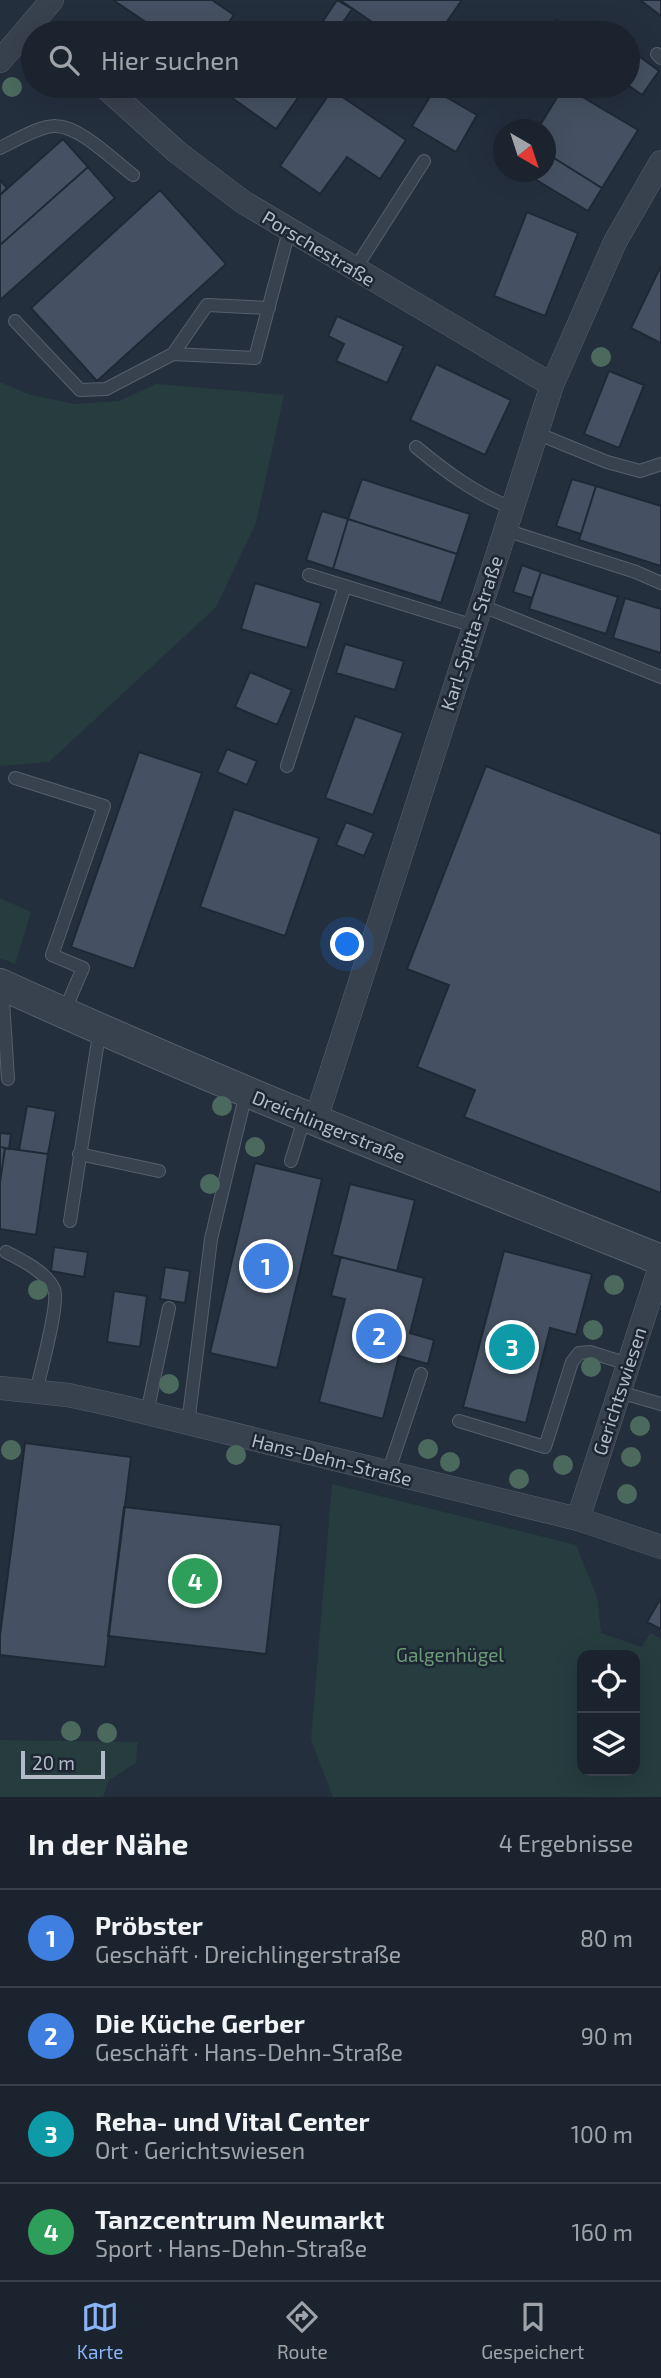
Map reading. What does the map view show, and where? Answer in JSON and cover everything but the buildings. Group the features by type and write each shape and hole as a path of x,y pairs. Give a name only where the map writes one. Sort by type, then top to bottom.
{"street":[{"path":"44,21 52,0"},
{"path":"0,61 21,44"},
{"name":"Porschestraße","path":"118,98 204,174 243,202 552,385"},
{"name":"Karl-Spitta-Straße","path":"311,1117 552,385 615,242 661,162"},
{"name":"Dreichlingerstraße","path":"1,984 246,1093 311,1117 661,1262"},
{"name":"Gerichtswiesen","path":"578,1519 661,1262"},
{"name":"Hans-Dehn-Straße","path":"0,1390 68,1395 147,1413 578,1519 661,1547"}],"lane":[{"path":"0,148 53,126 69,128 133,175"},
{"path":"355,269 424,162"},
{"path":"173,354 255,358 289,231"},
{"path":"15,321 80,390 106,389 173,354 207,305 269,308"},
{"path":"536,433 640,471 661,464"},
{"path":"416,447 444,471 485,497 508,519 661,583"},
{"path":"309,576 477,615 661,677"},
{"path":"287,765 345,586"},
{"path":"15,778 104,806 52,956 83,968 64,1013"},
{"path":"1,984 8,1079"},
{"path":"70,1221 100,1028"},
{"path":"188,1423 212,1239 246,1093"},
{"path":"291,1161 311,1117"},
{"path":"79,1154 159,1171"},
{"path":"6,1252 20,1259 48,1281 56,1296 36,1392"},
{"path":"147,1413 169,1308"},
{"path":"459,1421 545,1447 572,1362 579,1353 590,1352 628,1364"},
{"path":"388,1473 421,1374"},
{"path":"619,1392 661,1404"}],"green space":[{"path":"0,382 31,395 75,404 119,401 156,384 284,395 256,523 216,607 49,762 0,766"},
{"path":"0,898 31,912 15,964 0,958"},
{"name":"Galgenhügel","path":"332,1484 576,1545 597,1597 601,1633 642,1647 650,1633 661,1639 661,1797 333,1797 311,1740"},
{"path":"0,1740 138,1742 136,1763 109,1780 103,1797 0,1797"}],"place":[{"name":"Pröbster","path":"266,1266"},
{"name":"Die Küche Gerber","path":"379,1336"},
{"name":"Reha- und Vital Center","path":"512,1347"},
{"name":"Tanzcentrum Neumarkt","path":"195,1581"}]}
